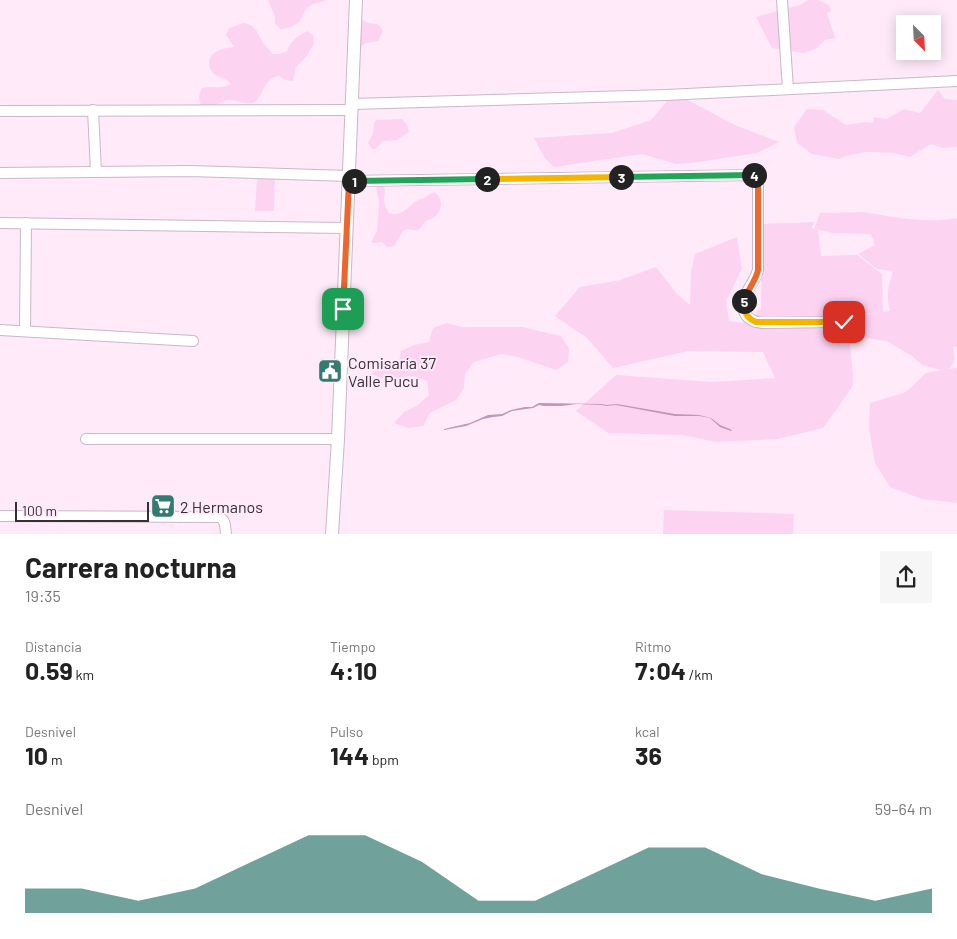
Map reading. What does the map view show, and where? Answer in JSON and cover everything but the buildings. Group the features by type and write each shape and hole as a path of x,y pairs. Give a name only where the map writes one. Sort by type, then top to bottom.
{"main road":[{"path":"332,534 338,439 356,0"}],"street":[{"path":"782,0 788,89"},
{"path":"0,110 352,107 646,96 957,81"},
{"path":"93,110 96,172"},
{"path":"0,173 190,172 349,178 758,175 758,270 744,302 744,312 751,320 756,322 844,322"},
{"path":"0,223 346,228"},
{"path":"26,224 26,332"},
{"path":"0,330 193,341"},
{"path":"86,439 338,439"},
{"path":"0,516 219,517 225,522 226,534"}],"shaded area":[{"path":"268,0 326,0 309,6 294,25 289,28 280,29 275,23 275,16"},
{"path":"808,0 818,0 829,5 831,11 827,13 835,38 825,40 816,49 803,53 772,48 756,17 800,5"},
{"path":"362,20 377,24 383,31 378,41 366,43 360,47 358,21"},
{"path":"243,23 251,25 256,30 263,43 273,54 287,51 292,41 307,31 313,35 314,44 306,57 296,67 293,81 285,80 279,76 272,79 267,82 261,94 253,103 229,100 203,108 199,98 202,88 224,87 231,84 227,80 216,76 210,69 209,63 214,53 234,47 226,35 229,28"},
{"path":"938,90 945,99 957,100 957,147 943,148 931,144 910,157 894,153 866,152 839,159 812,154 797,143 794,127 807,109 823,110 846,125 865,122 873,123 874,117 887,119 904,109 920,113"},
{"path":"674,93 735,125 779,142 757,153 692,163 676,164 642,154 554,167 544,157 534,138 612,133 651,120"},
{"path":"402,119 407,125 409,132 397,140 383,141 376,149 372,149 368,143 373,134 376,120"},
{"path":"257,177 275,178 274,211 255,211"},
{"path":"379,185 385,189 385,206 389,213 400,213 434,192 441,201 439,212 425,222 421,228 403,231 394,246 387,247 382,242 371,242 377,231 379,202 376,188"},
{"path":"864,212 922,220 957,218 957,346 953,347 955,359 950,368 946,369 957,368 957,503 922,499 890,487 875,463 869,428 870,403 906,392 926,373 941,370 922,365 912,356 887,341 860,337 848,324 854,317 876,313 758,321 756,311 761,310 762,224 814,222 812,228 814,229 820,213","holes":["815,229 833,233 871,234 875,245 858,254 877,269 893,271 888,291 890,311 883,312 882,274 857,255 821,256 818,230"]},
{"path":"737,237 742,269 726,301 729,321 771,326 809,327 849,335 853,386 823,428 777,439 717,442 681,435 608,433 576,411 616,375 712,382 775,378 763,352 688,351 613,368 587,338 555,316 580,287 620,280 656,267 677,294 690,305 691,272 695,254"},
{"path":"447,323 462,327 522,327 561,336 569,348 568,362 556,370 515,356 501,354 474,362 465,374 464,388 456,400 430,413 423,426 408,428 394,423 404,412 418,405 429,395 427,381 413,376 385,379 371,374 383,365 398,366 401,351 414,345 429,342 433,328"},
{"path":"539,403 617,404 675,414 699,415 711,418 720,425 732,430 720,427 710,418 699,416 675,416 616,405 606,406 577,404 561,406 539,405 533,408 512,411 502,416 483,419 466,426 444,430 470,423 488,415 502,414 511,410 532,407"},
{"path":"664,510 794,514 793,534 663,534"}],"place":[{"name":"Comisaría 37 Valle Pucu","path":"330,371"},
{"name":"2 Hermanos","path":"163,506"}],"route":[{"path":"343,309 349,181 758,175 758,270 757,276 745,296 744,312 751,320 763,323 844,322"}]}
